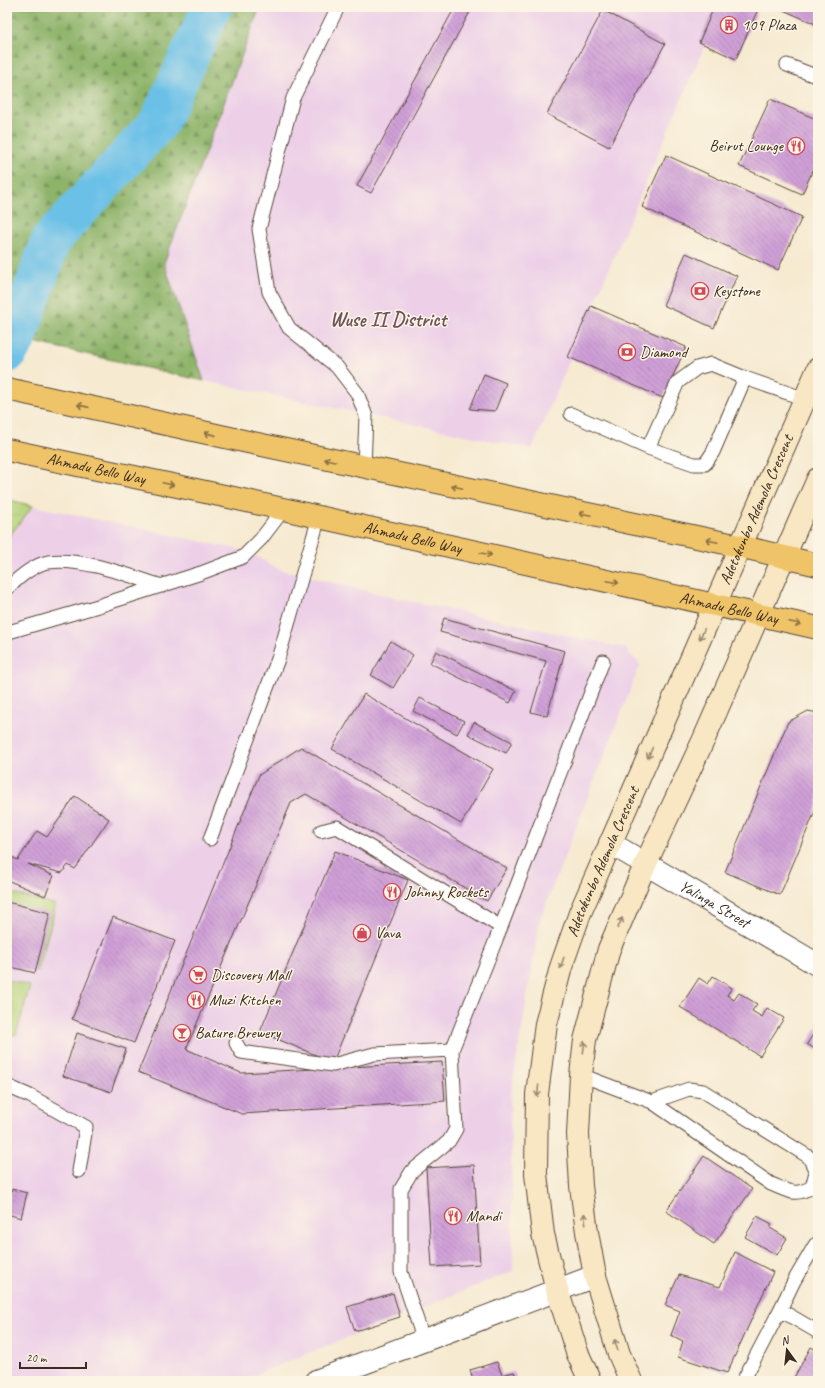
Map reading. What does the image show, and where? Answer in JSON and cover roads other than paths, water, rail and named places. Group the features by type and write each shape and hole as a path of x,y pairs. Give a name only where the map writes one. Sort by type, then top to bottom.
{"main road":[{"name":"Adetokunbo Ademola Crescent","path":"590,1381 577,1352 557,1290 543,1234 536,1174 537,1094 546,1024 561,967 580,913 739,546 818,369"},
{"path":"7,389 364,467 739,546 818,565"},
{"name":"Ahmadu Bello Way","path":"7,450 229,497 818,628"},
{"path":"631,1381 619,1354 595,1276 586,1232 581,1186 578,1134 580,1075 585,1040 609,949 646,864 704,739 818,479"}],"street":[{"name":"Yalinga Street","path":"610,844 818,965"},
{"path":"316,1381 595,1276"}],"lane":[{"path":"338,7 293,98 259,229 269,292 289,328 337,367 357,393 366,416 364,467"},
{"path":"787,65 818,77"},
{"path":"648,448 678,382 697,368 711,364 805,399"},
{"path":"572,414 648,448 694,464 705,464 713,452 746,378"},
{"path":"7,633 12,630 162,586 243,558 261,539 283,510"},
{"path":"210,839 278,659 319,517"},
{"path":"7,589 32,569 47,562 68,562 114,570 162,586"},
{"path":"424,1341 401,1272 402,1189 412,1171 449,1141 456,1129 452,1050 603,661"},
{"path":"321,831 337,827 501,927"},
{"path":"236,1043 241,1052 333,1065 374,1054 452,1050"},
{"path":"580,1075 652,1102 771,1184 791,1192 801,1193 812,1187 816,1172 809,1157 703,1091 689,1089 652,1102"},
{"path":"7,1086 30,1096 86,1127 79,1171"},
{"path":"743,1381 794,1281 817,1246"},
{"path":"780,1310 818,1332"}],"waterway":[{"path":"7,353 16,339 51,240 159,122 212,7"}],"place":[{"name":"109 Plaza","path":"729,25"},
{"name":"Beirut Lounge","path":"796,146"},
{"name":"Keystone","path":"700,291"},
{"name":"Diamond","path":"627,352"},
{"name":"Johnny Rockets","path":"392,892"},
{"name":"Vava","path":"362,933"},
{"name":"Discovery Mall","path":"198,975"},
{"name":"Muzi Kitchen","path":"196,1000"},
{"name":"Bature Brewery","path":"182,1033"},
{"name":"Mandi","path":"453,1216"}],"district":[{"name":"Wuse II District","path":"388,319"}]}
